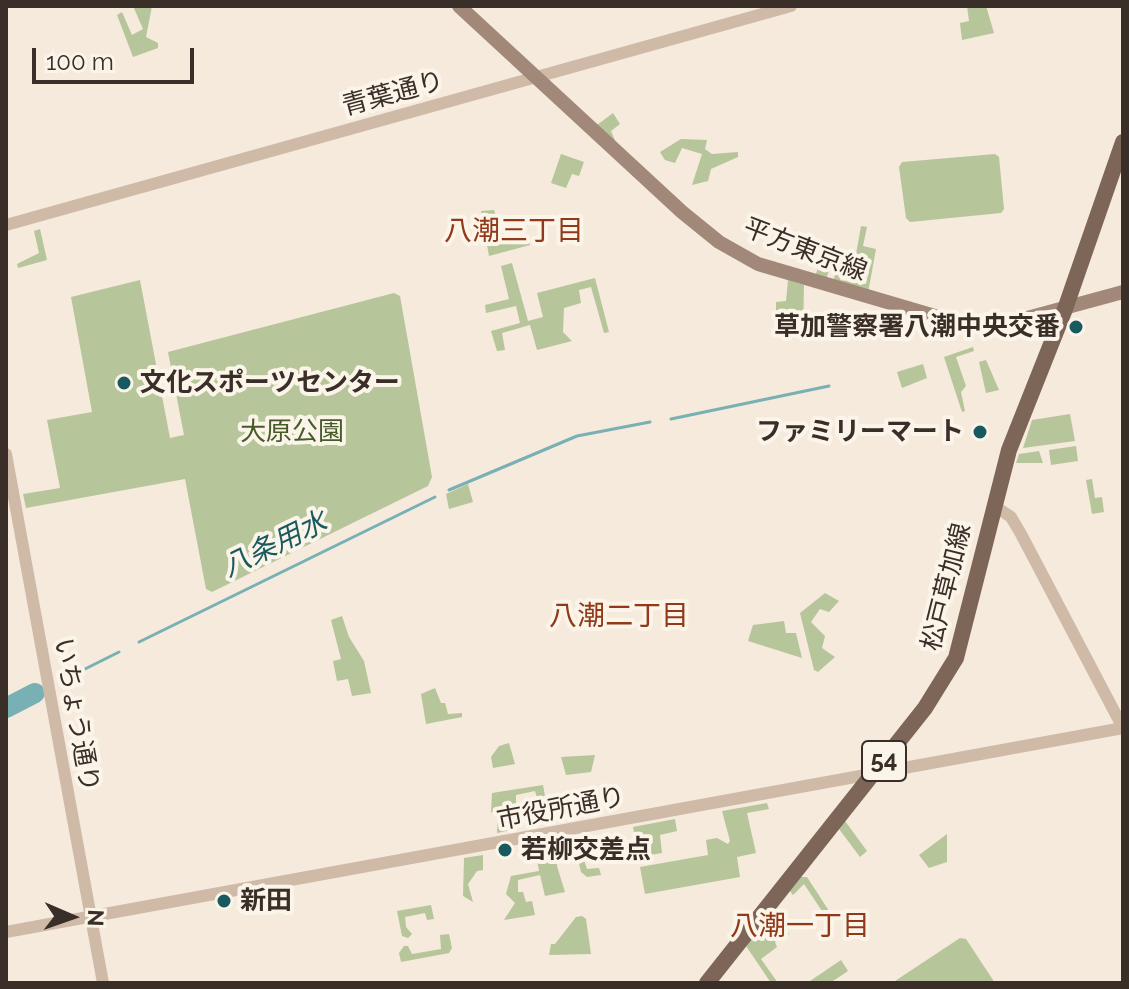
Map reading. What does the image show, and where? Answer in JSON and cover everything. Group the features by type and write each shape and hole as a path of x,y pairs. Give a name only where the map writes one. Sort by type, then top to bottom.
{"main road":[{"name":"平方東京線","path":"459,6 682,212 726,247 758,264 962,324 993,326 1123,292"},
{"name":"松戸草加線","path":"707,983 925,708 956,658 993,505 1020,420 1065,309 1123,142"}],"street":[{"path":"736,6 738,21"},
{"name":"青葉通り","path":"6,225 791,6"},
{"name":"いちょう通り","path":"6,454 103,983"},
{"path":"993,505 1011,517 1021,534 1123,728"},
{"name":"市役所通り","path":"6,932 1123,728"}],"green space":[{"path":"133,6 152,6 146,37 158,43 158,48 133,57 117,15 122,12 132,35 143,29"},
{"path":"967,6 986,6 994,33 962,40 960,23 969,21"},
{"path":"613,113 620,124 611,131 616,143 597,125"},
{"path":"681,139 707,140 705,149 712,154 738,152 738,157 711,169 708,181 692,185 702,154 682,148 675,163 665,160 660,152"},
{"path":"561,154 584,162 579,176 572,174 566,188 551,183"},
{"path":"995,154 999,157 1004,209 1001,213 910,222 906,218 899,167 902,162"},
{"path":"494,210 506,242 527,238 530,245 489,256 481,211"},
{"path":"861,226 867,227 863,246 876,249 868,293 833,282 840,255 845,255 840,280 866,284 870,265 867,257 856,254"},
{"path":"40,229 47,260 18,268 17,264 39,253 34,231"},
{"path":"824,249 834,252 827,277 815,277"},
{"path":"512,263 528,321 543,317 537,293 595,278 609,332 604,333 591,287 579,290 581,303 564,308 563,332 572,341 537,350 530,325 502,333 505,350 497,351 491,331 520,323 516,306 486,313 485,305 509,299 501,266"},
{"name":"大原公園","path":"140,280 170,438 184,435 168,352 394,293 400,296 432,477 428,486 212,592 206,589 185,479 26,508 23,494 60,488 47,420 92,412 71,297"},
{"path":"788,280 804,285 803,335 776,334 776,302 786,301"},
{"path":"973,347 974,351 956,357 966,386 961,392 965,411 962,412 944,357"},
{"path":"986,360 999,390 986,393 979,362"},
{"path":"923,364 927,378 902,388 897,372"},
{"path":"1070,414 1075,441 1023,448 1032,420"},
{"path":"1076,446 1078,461 1051,465 1049,450"},
{"path":"1039,451 1043,463 1016,463 1019,454"},
{"path":"1092,479 1095,498 1102,497 1104,512 1092,514 1086,480"},
{"path":"468,484 473,502 449,509 446,494"},
{"path":"825,593 839,601 829,612 820,609 811,622 825,636 822,648 835,657 818,672 814,670 800,613"},
{"path":"342,616 349,637 364,661 371,693 352,696 348,679 337,681 333,661 341,659 331,620"},
{"path":"784,621 786,633 796,633 802,658 748,641 753,625"},
{"path":"435,688 448,714 462,713 462,717 426,724 421,694"},
{"path":"509,743 515,764 493,768 491,757 499,746"},
{"path":"595,755 591,772 566,775 561,757"},
{"path":"543,785 546,802 539,804 535,791 516,795 516,812 508,815 511,830 497,833 498,813 491,812 492,793"},
{"path":"767,803 769,809 747,813 756,853 737,857 740,877 645,894 640,867 708,855 706,840 717,838 728,844 730,841 722,811"},
{"path":"675,819 677,831 660,835 662,853 644,856 642,849 637,848 633,827"},
{"path":"845,821 867,851 860,857 839,829"},
{"path":"947,834 947,862 929,868 919,855"},
{"path":"577,838 587,869 599,868 601,875 587,877 581,872 575,846 558,849 557,866 565,892 545,896 540,875 518,880 518,892 523,892 526,902 532,901 535,915 504,920 515,903 506,894 511,876 539,871 535,845"},
{"path":"483,855 483,870 477,871 468,884 473,902 463,896 464,858"},
{"path":"801,877 807,877 833,917 828,920 804,884 793,895 790,891"},
{"path":"431,905 434,919 427,920 425,913 405,917 406,927 412,934 408,938 402,936 397,911"},
{"path":"774,911 789,934 775,942 777,947 761,959 778,983 771,983 746,946"},
{"path":"576,917 586,919 591,954 549,955 551,944 555,944"},
{"path":"449,934 452,948 449,953 401,962 399,953 404,946 408,946 412,954 441,949 440,935"},
{"path":"960,938 966,939 995,983 892,983"},
{"path":"841,960 848,971 830,983 807,983"}],"waterway":[{"name":"八条用水","path":"671,419 829,386"},
{"name":"八条用水","path":"449,490 577,436 650,422"},
{"name":"八条用水","path":"139,642 435,497"},
{"name":"八条用水","path":"63,680 119,652"},
{"name":"八条用水","path":"6,708 35,693"}],"place":[{"name":"草加警察署八潮中央交番","path":"1076,327"},
{"name":"文化スポーツセンター","path":"124,383"},
{"name":"ファミリーマート","path":"980,432"},
{"name":"若柳交差点","path":"505,850"},
{"name":"新田","path":"224,901"}],"district":[{"name":"八潮三丁目","path":"514,232"},
{"name":"八潮二丁目","path":"619,617"},
{"name":"八潮一丁目","path":"800,927"}]}
